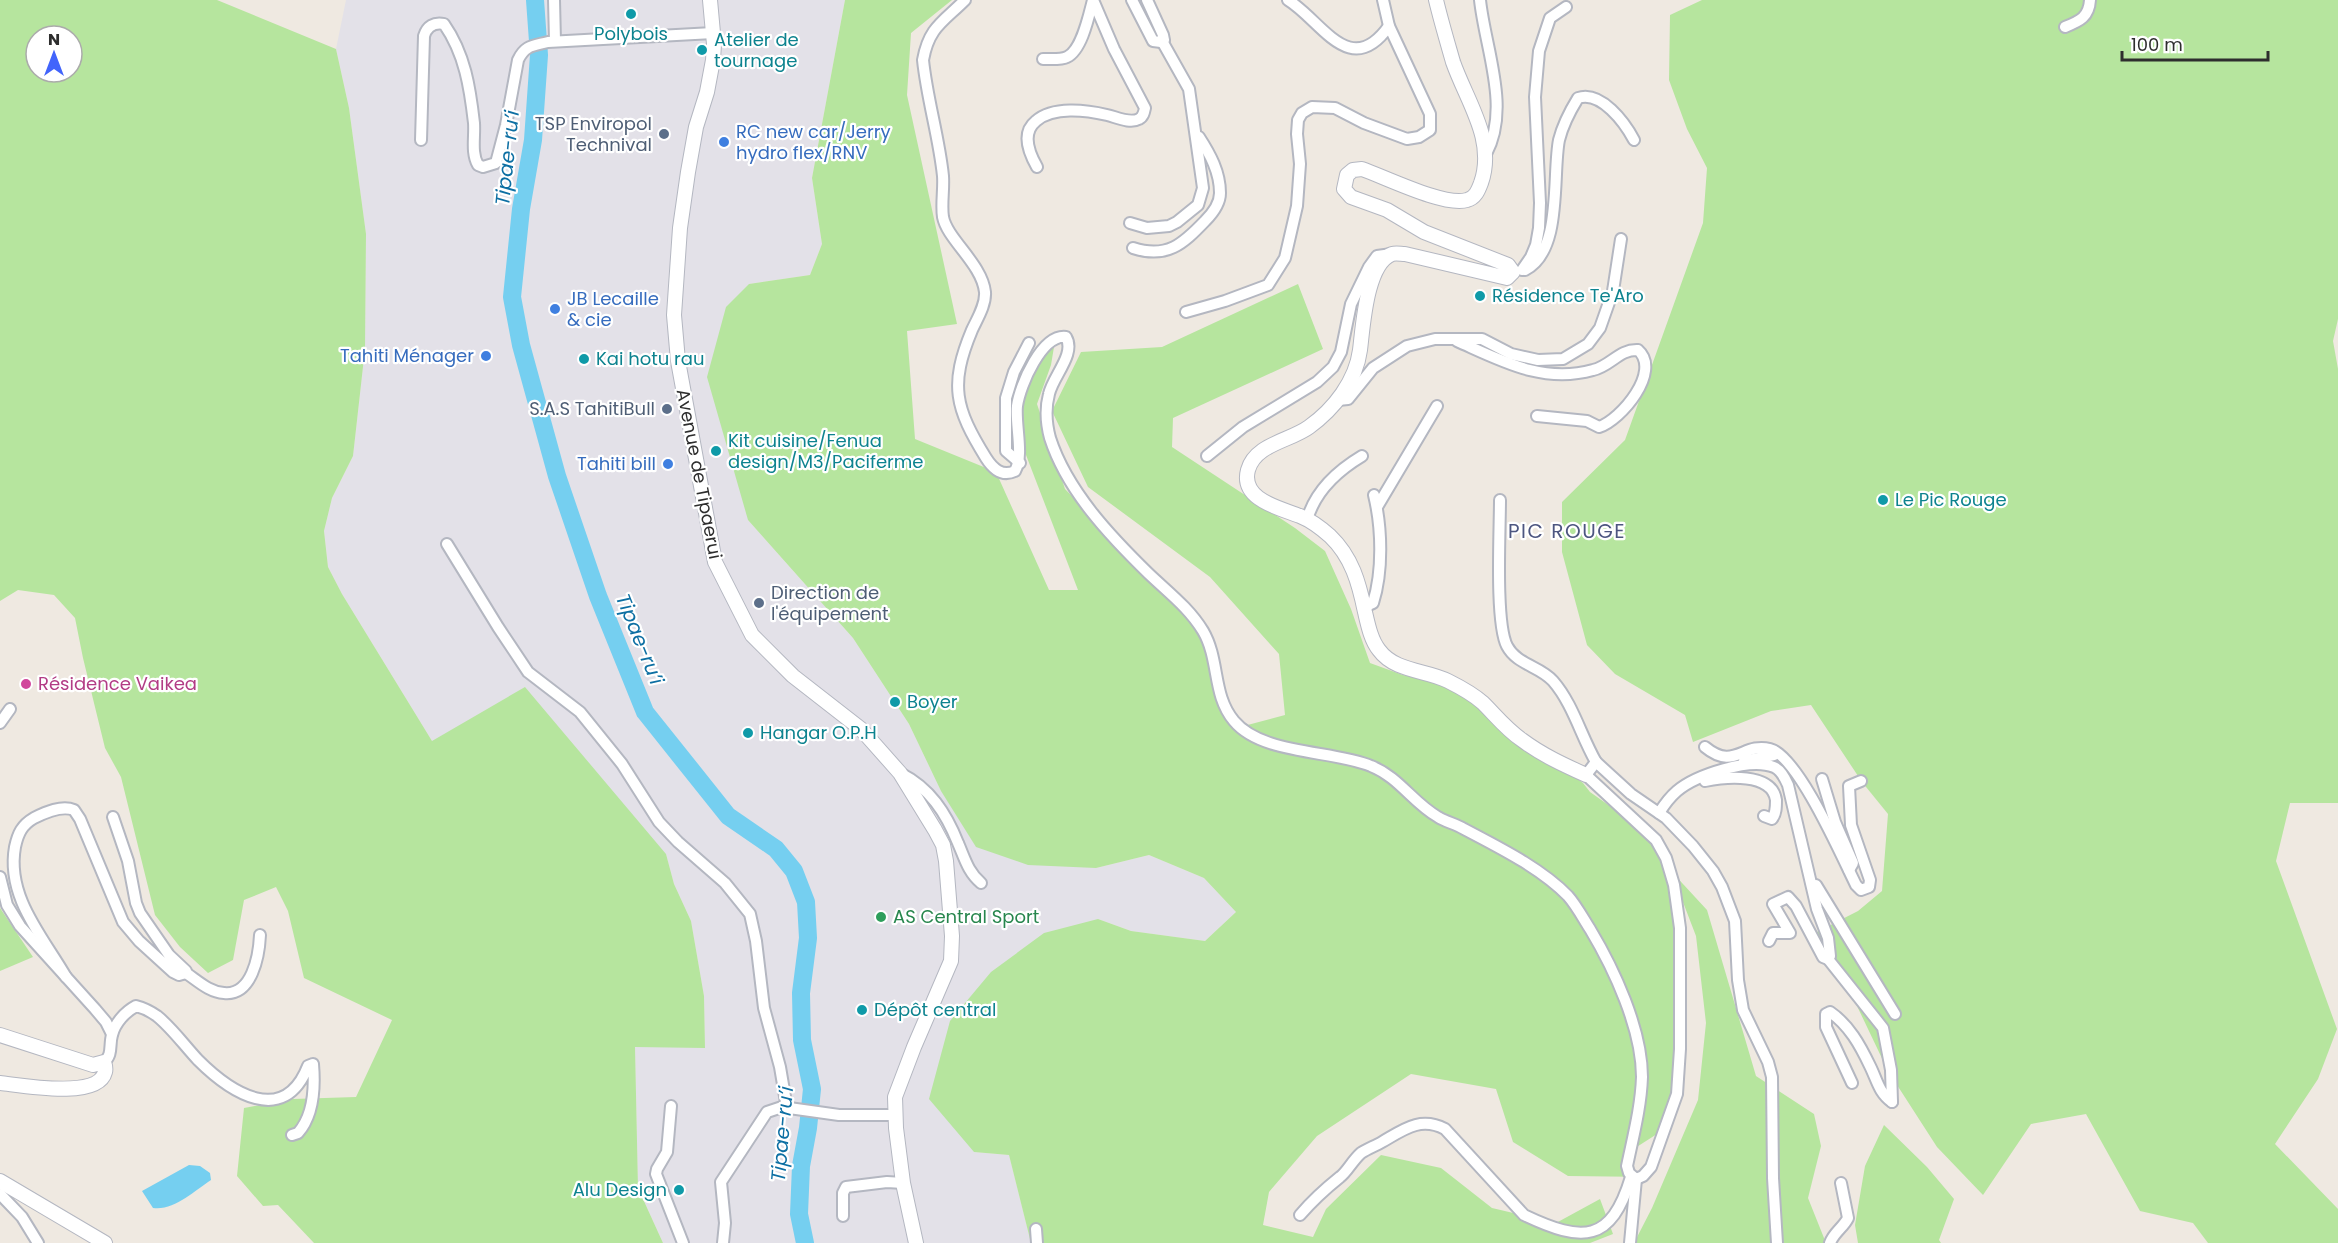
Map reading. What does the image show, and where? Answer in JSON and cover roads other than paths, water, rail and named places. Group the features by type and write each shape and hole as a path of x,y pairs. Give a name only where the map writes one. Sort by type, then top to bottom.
{"street":[{"path":"552,42 554,0"},
{"name":"Avenue de Tipaerui","path":"710,0 713,60 707,92 696,127 680,228 674,321 676,353 715,562 740,614 752,635 765,650 793,676 861,729 900,773 943,845 946,861 952,936 951,961 895,1097 903,1183 916,1243"},
{"path":"965,0 933,30 927,41 923,60 943,177 943,218 950,233 966,252 985,291 984,303 958,367 959,403 969,426 997,471 1005,474 1015,471 1020,463 1017,405 1024,382 1044,346 1059,336 1066,337 1069,343 1068,353 1049,391 1046,408 1046,423 1051,441 1080,495 1100,521 1148,573 1188,610 1203,631 1213,655 1217,686 1224,706 1237,725 1246,732 1267,741 1312,754 1371,766 1394,778 1437,817 1461,827 1518,858 1568,897 1604,953 1618,981 1636,1040 1642,1075 1638,1114 1627,1166 1634,1178 1630,1243"},
{"path":"1037,167 1029,152 1028,131 1032,124 1043,115 1070,111 1138,120 1144,115 1145,108 1110,40 1093,0 1088,21 1075,52 1066,57 1043,59"},
{"path":"1132,0 1153,41 1156,43 1162,41"},
{"path":"1130,223 1147,228 1169,226 1198,205 1203,188 1189,89 1162,41 1163,35 1147,0"},
{"path":"1288,0 1335,42 1347,47 1366,47 1374,43 1389,26"},
{"path":"1186,312 1268,285 1285,258 1297,206 1300,164 1298,120 1302,113 1312,107 1335,108 1364,123 1407,139 1430,130 1430,114 1389,26 1383,0"},
{"path":"1436,0 1454,64 1472,103 1486,154 1485,171 1479,190 1466,200 1455,201 1428,195 1362,169 1353,170 1347,175 1344,189 1352,197 1387,210 1424,232 1518,271"},
{"path":"1480,0 1494,71 1496,100 1494,139 1486,154"},
{"path":"2065,27 2078,22 2089,11 2090,0"},
{"path":"1518,271 1531,257 1539,228 1535,97 1539,51 1550,18 1566,7"},
{"path":"421,140 424,36 430,26 438,23 444,24 464,64 474,125 474,155 478,165 483,167 496,163 506,125 518,60 523,51 536,45 552,42 713,33"},
{"path":"1207,456 1244,427 1317,382 1334,367 1341,352 1352,304 1366,273 1377,256 1405,254 1506,278 1530,267 1542,257 1549,235 1559,141 1566,117 1578,98 1593,97 1613,111 1624,122 1634,140"},
{"path":"1133,248 1155,252 1176,247 1186,241 1213,212 1220,194 1216,170 1211,156 1195,132"},
{"path":"1338,400 1348,399 1373,368 1407,346 1435,339 1482,339 1510,354 1538,360 1563,359 1588,344 1600,328 1613,291 1621,239"},
{"path":"1393,254 1385,258 1369,288 1358,364 1338,400 1308,428 1268,448 1255,458 1248,467 1246,478 1256,497 1263,502 1307,519 1330,537 1351,562 1358,579 1369,629 1379,650 1394,663 1445,680 1471,694 1522,741 1586,775 1643,827 1662,849 1671,871 1678,917 1680,1049 1677,1094 1651,1167 1643,1176 1634,1178"},
{"path":"1453,339 1513,366 1558,376 1596,370 1625,351 1638,350 1645,358 1646,367 1636,393 1626,408 1606,425 1599,428 1587,421 1538,416"},
{"path":"1020,463 1006,451 1006,398 1014,372 1029,343"},
{"path":"1377,507 1437,406"},
{"path":"1307,519 1311,505 1331,479 1348,464 1362,456"},
{"path":"1364,607 1373,603 1375,594 1379,546 1377,507 1374,495"},
{"path":"1500,500 1501,617 1505,643 1517,659 1551,679 1564,695 1596,762 1631,794 1659,813 1693,846 1713,871 1722,887 1735,921 1738,980 1743,1010 1768,1062 1773,1083 1773,1178 1778,1243"},
{"path":"447,544 528,672 580,712 622,764 659,822 725,883 750,914 756,941 764,1008 791,1108"},
{"path":"0,723 10,709"},
{"path":"1705,747 1714,755 1724,758 1761,748 1774,750 1794,767 1861,890 1869,887 1870,879 1851,825 1849,803 1849,786 1861,781"},
{"path":"1734,767 1748,758 1774,755 1774,750"},
{"path":"1586,775 1596,762"},
{"path":"1659,813 1678,790 1705,776 1752,764 1767,765 1783,774 1794,807 1817,909 1828,938 1830,956 1828,958"},
{"path":"900,773 920,785 936,801 950,824 971,874 981,883"},
{"path":"1690,784 1728,779 1766,783 1773,792 1776,808 1772,819 1764,816"},
{"path":"1822,779 1835,822 1853,863 1849,870"},
{"path":"66,977 22,904 17,890 13,860 18,833 25,824 44,813 65,808 74,810 80,819 117,910 127,927 172,972 179,975 186,974"},
{"path":"114,817 128,861 140,913 162,947 186,971 186,974 215,991 236,992 244,987 251,974 259,953 260,935"},
{"path":"1810,877 1895,1014"},
{"path":"0,878 7,905 20,926 106,1022 112,1034"},
{"path":"1769,941 1773,933 1790,933 1773,904 1788,897 1796,906 1822,957 1828,958 1883,1028 1891,1070 1892,1102 1882,1095 1867,1059 1852,1034 1830,1012 1826,1014 1826,1027 1852,1083"},
{"path":"0,1035 93,1065 104,1062 110,1054 112,1034 127,1010 136,1006 146,1009 167,1025 216,1076 245,1095 259,1100 278,1100 289,1094 304,1076 308,1066 313,1064 314,1076 309,1117 298,1134 292,1135"},
{"path":"0,1083 59,1089 77,1088 100,1079 105,1071 104,1062"},
{"path":"670,1106 667,1152 656,1174 683,1243"},
{"path":"723,1243 725,1223 721,1182 724,1174 767,1112 782,1107 816,1113 895,1116"},
{"path":"1300,1215 1327,1186 1342,1176 1348,1166 1363,1152 1415,1124 1425,1123 1445,1129 1524,1215 1573,1235 1589,1236 1605,1229 1634,1178"},
{"path":"0,1181 105,1243"},
{"path":"843,1216 843,1193 846,1187 887,1182 903,1183"},
{"path":"1830,1243 1834,1233 1848,1218 1841,1183"},
{"path":"0,1194 21,1217 39,1243"},
{"path":"1036,1229 1037,1243"}],"water":[{"path":"189,1165 200,1166 210,1173 211,1180 176,1203 153,1208 142,1191"}],"waterway":[{"name":"Tipae-ru’i","path":"535,0 539,55 533,140 521,209 512,297 521,345 557,476 598,596 645,712 728,816 776,849 794,871 806,902 808,938 801,993 802,1040 812,1089 801,1166 799,1214 805,1243"}],"place":[{"name":"Polybois","path":"631,14"},
{"name":"Atelier de tournage","path":"702,50"},
{"name":"TSP Enviropol Technival","path":"664,134"},
{"name":"RC new car/Jerry hydro flex/RNV","path":"724,142"},
{"name":"Résidence Te'Aro","path":"1480,296"},
{"name":"JB Lecaille & cie","path":"555,309"},
{"name":"Tahiti Ménager","path":"486,356"},
{"name":"Kai hotu rau","path":"584,359"},
{"name":"S.A.S TahitiBull","path":"667,409"},
{"name":"Kit cuisine/Fenua design/M3/Paciferme","path":"716,451"},
{"name":"Tahiti bill","path":"668,464"},
{"name":"Le Pic Rouge","path":"1883,500"},
{"name":"Direction de l'équipement","path":"759,603"},
{"name":"Résidence Vaikea","path":"26,684"},
{"name":"Boyer","path":"895,702"},
{"name":"Hangar O.P.H","path":"748,733"},
{"name":"AS Central Sport","path":"881,917"},
{"name":"Dépôt central","path":"862,1010"},
{"name":"Alu Design","path":"679,1190"}],"district":[{"name":"PIC ROUGE","path":"1567,531"}]}
